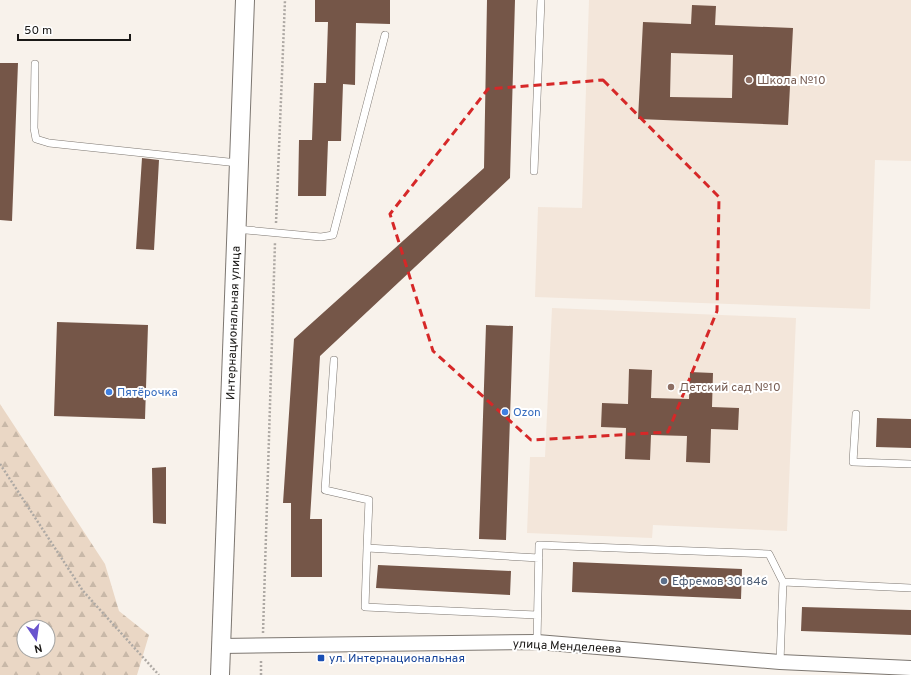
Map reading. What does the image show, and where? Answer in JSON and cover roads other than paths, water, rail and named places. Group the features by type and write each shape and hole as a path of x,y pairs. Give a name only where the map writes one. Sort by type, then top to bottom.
{"street":[{"name":"Интернациональная улица","path":"220,675 245,0"},
{"name":"улица Менделеева","path":"222,646 537,642 780,662 911,668"}],"lane":[{"path":"534,171 541,0"},
{"path":"236,229 321,237 333,235 385,35"},
{"path":"35,64 34,128 36,139 49,143 238,163"},
{"path":"334,360 325,490 369,500 364,607 538,615"},
{"path":"856,414 853,462 911,464"},
{"path":"537,642 539,545 769,554 783,582 780,662"},
{"path":"367,548 539,558"},
{"path":"783,582 911,588"}],"place":[{"name":"Школа №10","path":"749,80"},
{"name":"Детский сад №10","path":"671,387"},
{"name":"Пятёрочка","path":"109,392"},
{"name":"Ozon","path":"505,412"},
{"name":"Ефремов 301846","path":"664,581"},
{"name":"ул. Интернациональная","path":"321,658"}]}
